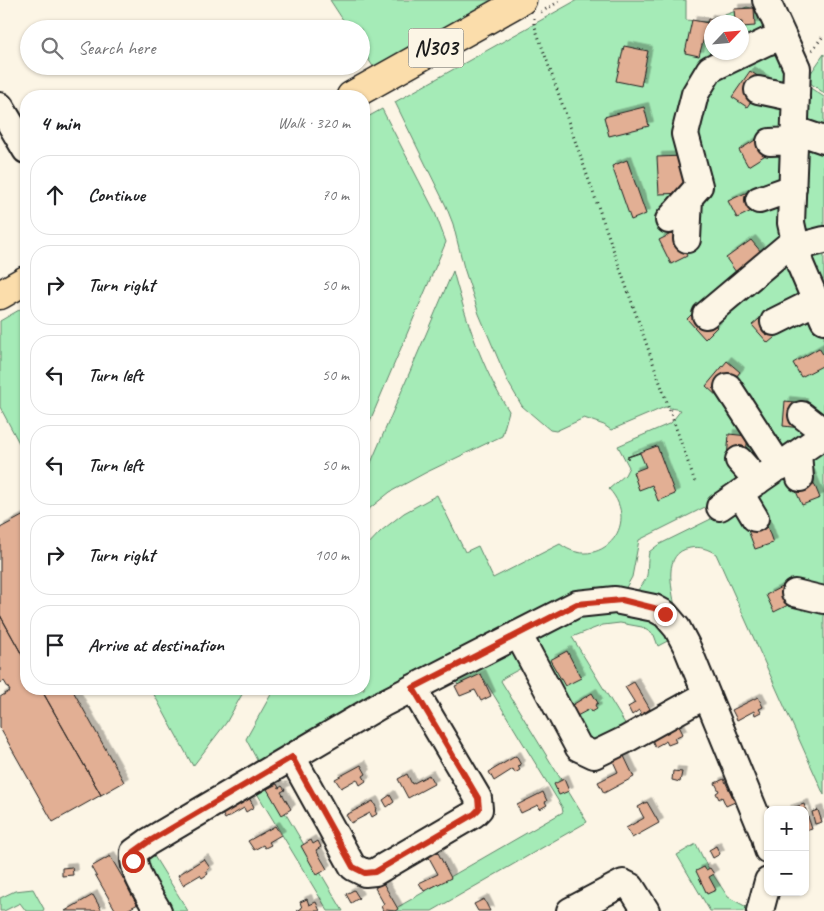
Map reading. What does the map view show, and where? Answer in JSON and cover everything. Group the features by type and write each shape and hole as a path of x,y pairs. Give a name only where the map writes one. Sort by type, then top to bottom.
{"main road":[{"name":"N303","path":"363,90 528,8"},
{"path":"0,295 20,283"}],"street":[{"path":"766,0 797,68 796,98 786,138 793,188 792,223 800,264 819,299 774,322"},
{"path":"670,220 699,186 685,134 695,94 710,69 766,42 783,37"},
{"path":"758,90 796,98"},
{"path":"0,106 20,140"},
{"path":"786,138 824,140"},
{"path":"759,200 793,188"},
{"path":"687,239 689,198"},
{"path":"706,315 755,264 796,243 824,240"},
{"path":"728,387 792,466"},
{"path":"739,494 792,466 824,433 802,415"},
{"path":"739,460 739,494 755,518"},
{"path":"794,593 824,600"},
{"path":"158,911 136,869 133,861 134,852 382,704 577,604 616,600 654,608 665,614 677,628 687,647 764,836"},
{"path":"518,634 579,748 586,752 594,754 626,740 706,695"},
{"path":"292,757 353,867 365,873 375,872 474,814 479,809 478,798 413,688"},
{"path":"570,911 623,883 631,887 646,911"},
{"path":"760,911 764,896"}],"path":[{"path":"528,8 696,485"}],"green space":[{"path":"330,0 495,0 374,68 370,62 370,20 343,20"},
{"path":"577,0 686,0 686,20 704,22 704,60 749,60 749,15 725,15 747,7 762,11 797,79 824,97 824,795 716,554 704,548 694,547 681,551 675,557 672,564 671,581 675,608 635,593 641,587 646,577 649,552 658,545 715,517 709,505 639,540 632,577 624,591 506,627 258,762 246,739 271,695 370,695 370,543 381,531 404,513 437,495 465,552 478,546 493,578 560,544 574,551 588,553 601,549 611,541 618,530 621,517 618,503 609,489 625,475 629,467 618,446 671,423 681,410 665,407 611,430 604,425 584,418 556,431 550,430 522,406 508,382 479,314 464,268 453,224 395,102"},
{"path":"824,54 824,93 806,80"},
{"path":"382,109 434,210 446,242 370,421 370,116"},
{"path":"453,271 463,307 483,361 509,411 502,436 390,492 370,508 370,465"},
{"path":"20,309 20,445 0,407 0,321"},
{"path":"594,608 642,609 677,636 658,646 654,635 642,627 620,623 603,625 572,637 629,730 602,743 589,740 528,637"},
{"path":"515,644 527,665 503,678 501,681 587,822 432,911 391,911 563,812 562,807 484,679 462,692 453,676"},
{"path":"154,695 242,695 226,723 193,766"},
{"path":"264,777 343,911 328,911 252,785"},
{"path":"696,844 706,864 728,897 754,911 710,911 677,855"},
{"path":"149,848 188,911 171,911 144,860"},
{"path":"33,889 44,909 43,911 26,911 20,903 0,911 0,898 15,891"}],"building":[{"path":"754,8 755,26 749,26 749,15 734,15 734,9"},
{"path":"692,20 704,22 704,38 699,56 685,53"},
{"path":"624,46 648,51 641,86 616,81"},
{"path":"750,71 765,81 747,107 732,97"},
{"path":"644,107 649,126 609,136 604,117"},
{"path":"765,134 775,149 748,166 739,150"},
{"path":"684,156 685,193 659,194 657,157"},
{"path":"627,160 646,214 631,220 612,166"},
{"path":"754,189 762,206 737,218 728,201"},
{"path":"675,232 687,256 671,264 659,240"},
{"path":"751,240 762,253 736,272 726,258"},
{"path":"698,308 717,327 705,339 687,319"},
{"path":"765,314 781,332 768,343 752,325"},
{"path":"819,348 824,356 824,365 801,377 793,363"},
{"path":"727,361 740,372 719,398 706,386"},
{"path":"785,401 803,403 801,428 783,426"},
{"path":"729,434 748,436 745,461 727,459"},
{"path":"657,446 675,494 658,501 652,485 639,490 633,472 646,467 640,453 628,457 628,459 627,457"},
{"path":"810,474 820,498 802,505 792,482"},
{"path":"763,515 773,543 755,549 745,522"},
{"path":"20,517 20,651 0,615 0,528"},
{"path":"789,583 798,600 774,612 766,595"},
{"path":"0,615 20,651 20,695 44,695 101,795 53,822 0,728 0,697 10,691 4,681 0,683"},
{"path":"567,651 581,678 565,686 550,660"},
{"path":"481,674 491,696 481,701 475,690 460,696 455,686"},
{"path":"634,682 650,709 641,715 639,710 632,715 628,707 635,703 625,687"},
{"path":"592,693 598,703 595,705 597,709 592,712 590,709 575,717 569,707"},
{"path":"44,695 75,695 124,782 101,795"},
{"path":"758,697 763,707 759,709 761,712 755,715 754,711 737,720 732,710"},
{"path":"678,724 683,734 674,738 676,742 668,745 666,741 655,747 651,737"},
{"path":"623,754 634,777 604,793 598,782 618,772 612,759"},
{"path":"516,756 521,765 518,766 520,770 515,773 513,769 494,781 489,772"},
{"path":"361,765 366,774 363,776 366,781 360,785 357,779 341,788 335,779"},
{"path":"673,771 682,772 680,782 672,780"},
{"path":"407,774 412,784 429,775 434,784 408,798 398,779"},
{"path":"564,779 569,791 559,795 554,784"},
{"path":"724,779 735,802 726,806 722,797 719,799 716,793 719,791 715,783"},
{"path":"277,784 279,788 282,786 285,790 281,792 291,809 282,815 267,789"},
{"path":"543,792 547,805 540,809 538,805 521,813 517,805"},
{"path":"247,794 254,807 246,812 244,808 225,819 220,810"},
{"path":"390,795 394,802 387,807 383,800"},
{"path":"373,801 377,814 372,817 370,813 351,823 346,815"},
{"path":"647,802 659,823 632,838 626,828 644,818 638,807"},
{"path":"818,810 822,822 815,824 812,812"},
{"path":"275,826 281,835 269,842 271,845 265,848 263,845 254,850 248,841"},
{"path":"311,840 313,844 318,841 321,847 316,850 327,869 317,875 301,846"},
{"path":"716,846 720,854 713,858 709,850"},
{"path":"436,849 451,878 424,891 419,883 438,874 427,854"},
{"path":"110,856 138,904 125,911 116,911 91,867"},
{"path":"204,859 210,868 206,871 208,874 202,878 200,875 183,885 178,875"},
{"path":"72,867 73,875 62,876 62,868"},
{"path":"704,867 706,870 710,868 714,874 709,877 716,890 707,894 696,871"},
{"path":"383,883 398,909 395,911 383,911 381,906 384,904 375,888"},
{"path":"354,890 359,898 351,903 346,894"},
{"path":"93,895 102,911 65,911"},
{"path":"307,899 309,905 316,902 320,911 297,911 302,908 300,902"},
{"path":"484,899 490,911 478,911 474,904"}],"route":[{"path":"133,861 134,852 148,842 292,757 353,867 365,873 375,872 474,814 479,809 478,798 413,688 577,604 622,600 654,608 665,614"}]}
